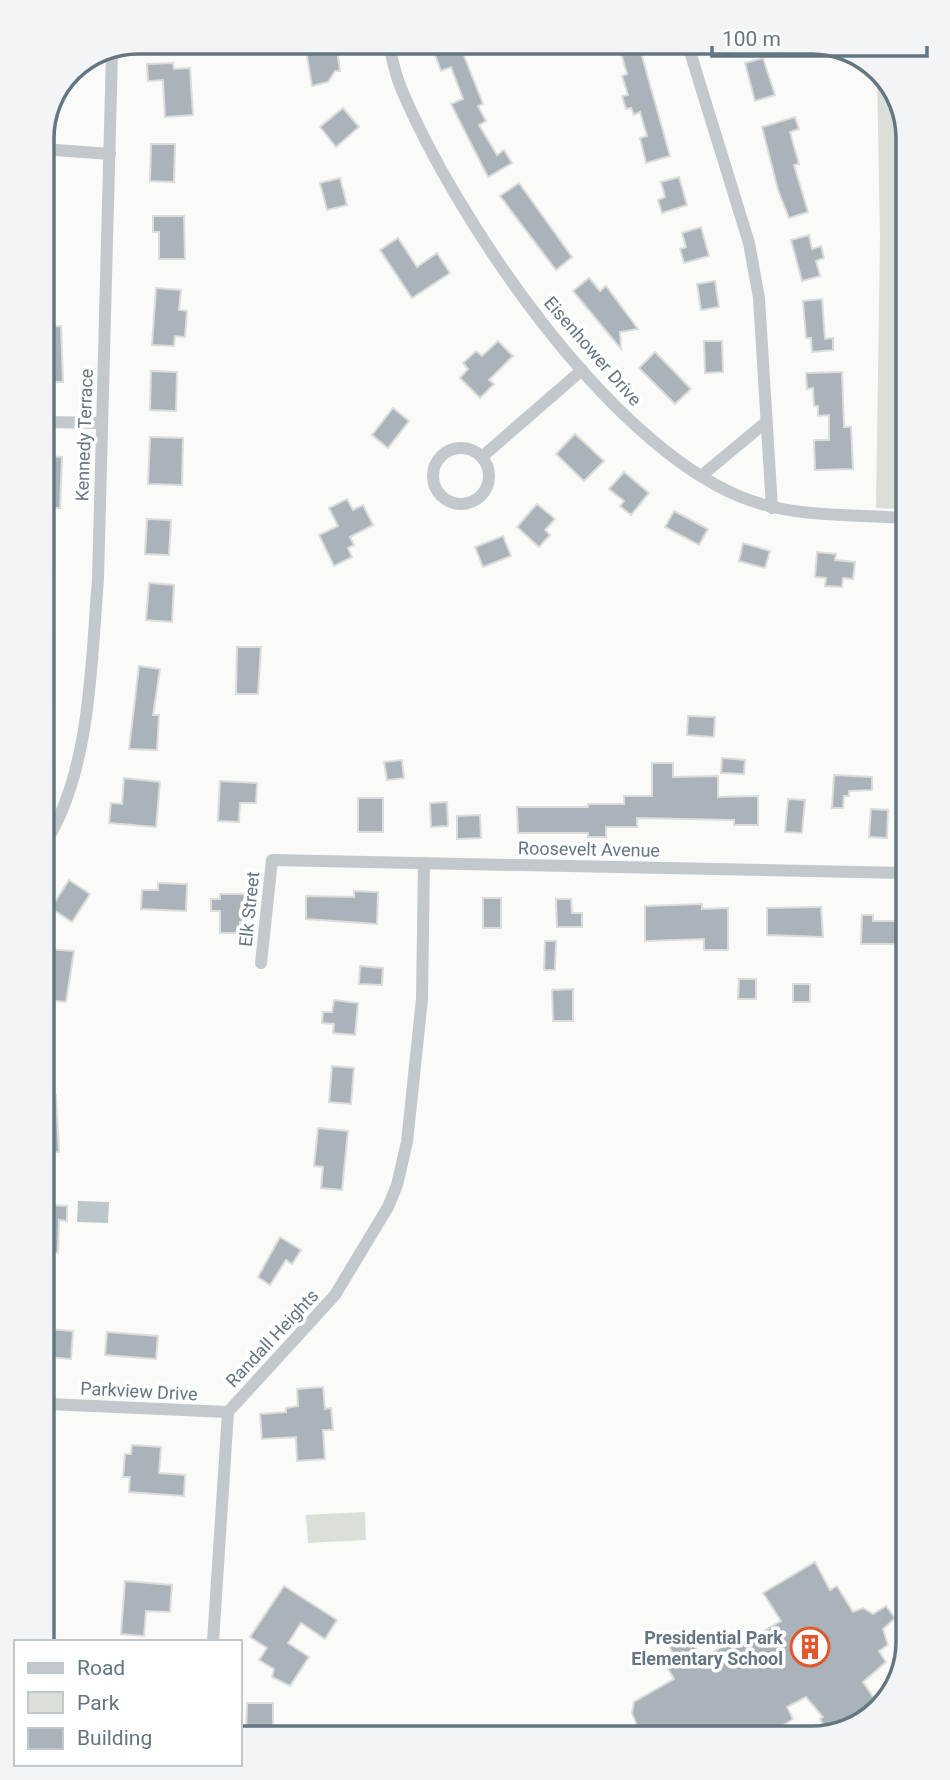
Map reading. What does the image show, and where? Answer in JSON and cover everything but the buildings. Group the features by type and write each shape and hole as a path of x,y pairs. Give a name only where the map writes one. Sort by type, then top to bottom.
{"street":[{"name":"Eisenhower Drive","path":"391,54 400,86 457,199 526,299 582,370 633,423 667,452 720,488 772,508 824,516 896,518"},
{"path":"691,54 749,243 759,298 772,508"},
{"name":"Kennedy Terrace","path":"54,828 71,792 91,660 98,579 112,59"},
{"path":"54,150 110,154"},
{"path":"483,456 582,370"},
{"path":"54,422 102,423"},
{"path":"701,476 765,423"},
{"path":"463,448 483,456 489,480 481,497 473,502 455,504 439,495 432,477 438,459 445,453 463,448"},
{"name":"Roosevelt Avenue","path":"272,860 896,873"},
{"name":"Elk Street","path":"261,963 272,860"},
{"name":"Randall Heights","path":"213,1640 228,1412 243,1393 305,1331 335,1295 388,1207 397,1185 407,1142 422,999 424,863"},
{"name":"Parkview Drive","path":"54,1404 228,1412"}],"green space":[{"path":"877,86 889,106 896,138 896,509 876,508 880,239"},
{"path":"365,1512 366,1540 308,1543 306,1515"}],"shaded area":[{"path":"78,1201 109,1202 108,1223 77,1222"}],"place":[{"name":"Presidential Park Elementary School","path":"810,1647"}]}
